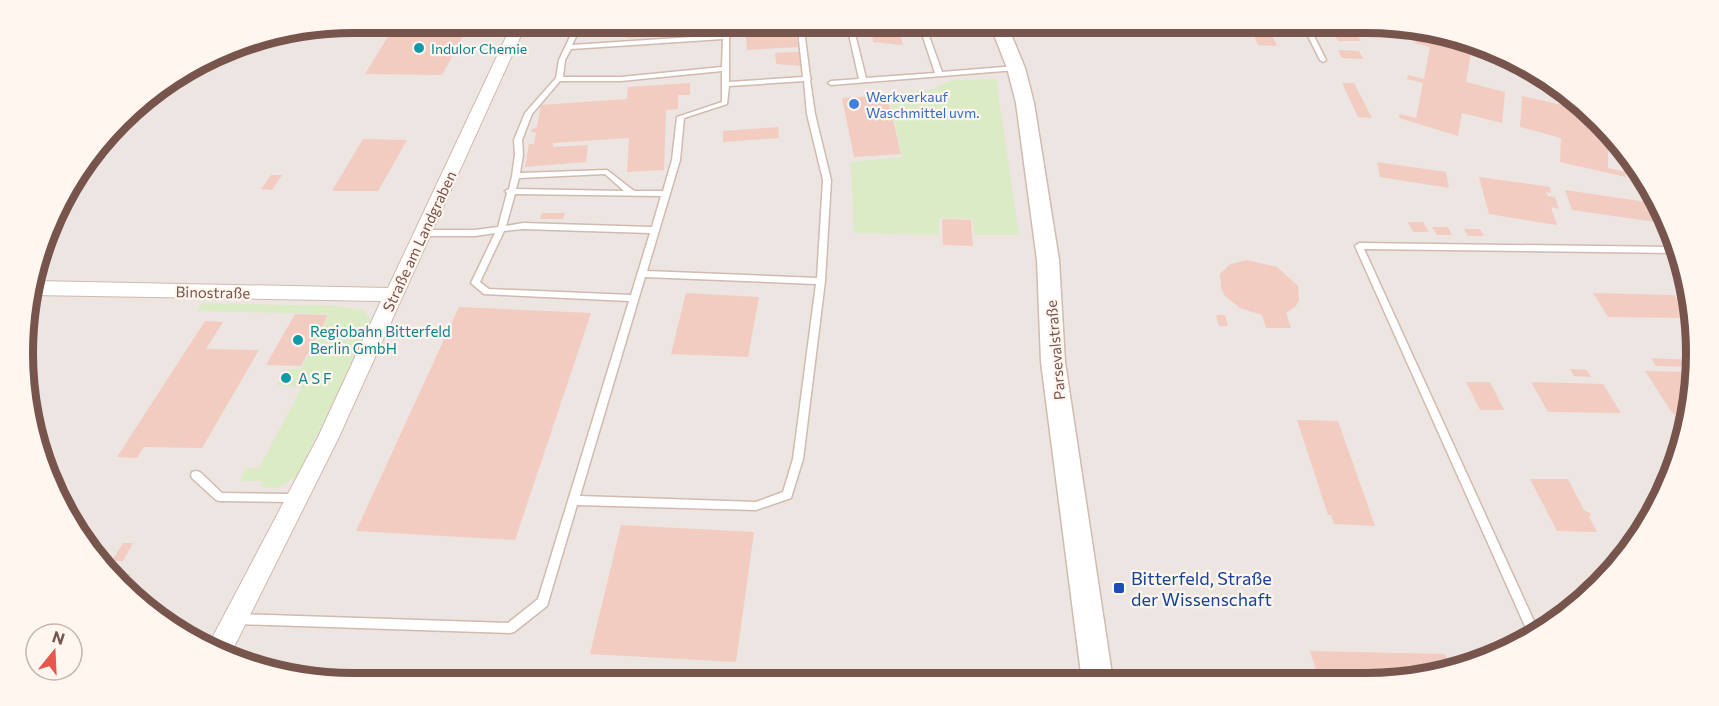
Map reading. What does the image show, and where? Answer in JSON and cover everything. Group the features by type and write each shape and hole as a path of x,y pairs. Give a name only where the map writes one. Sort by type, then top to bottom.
{"street":[{"name":"Straße am Landgraben","path":"222,645 327,439 515,33"},
{"name":"Parsevalstraße","path":"1002,33 1016,68 1025,103 1048,260 1053,362 1097,673"},
{"name":"Binostraße","path":"40,288 394,295"}],"lane":[{"path":"575,33 558,80 529,113 518,140 519,155 516,176 509,191 501,229 475,283 486,292 634,298"},
{"path":"235,619 510,628 543,602 676,160 681,117 725,103 727,33"},
{"path":"573,500 756,507 787,495 798,459 821,281 827,180 811,114 802,33"},
{"path":"852,33 862,81"},
{"path":"925,33 939,74"},
{"path":"1310,33 1323,60"},
{"path":"568,47 728,37"},
{"path":"831,83 1016,68"},
{"path":"558,80 621,79 725,69"},
{"path":"725,84 808,79"},
{"path":"516,176 607,172 632,193"},
{"path":"509,191 665,194"},
{"path":"423,233 475,234 523,225 655,230"},
{"path":"1531,627 1359,246 1669,250"},
{"path":"641,274 821,281"},
{"path":"196,475 220,497 295,498"}],"shaded area":[{"path":"1366,33 1428,39 1469,50 1526,76 1577,112 1620,158 1653,211 1675,270 1685,332 1683,395 1669,456 1653,495 1632,531 1607,564 1577,594 1544,619 1488,649 1449,662 1408,670 1366,673 353,673 291,667 250,656 211,640 158,607 112,564 87,531 57,475 39,415 33,353 36,311 50,250 66,211 99,158 142,112 175,87 231,57 291,39 332,34"}],"green space":[{"path":"996,79 1019,235 974,235 973,219 940,218 938,235 854,233 851,162 902,157 890,98 898,93 933,89 952,80"},
{"path":"203,303 336,306 365,311 370,319 369,331 296,477 277,488 262,487 262,481 241,481 245,468 259,468 302,387 276,385 288,369 301,369 329,314 196,311"}],"building":[{"name":"Indulor Chemie","path":"390,33 465,33 442,75 365,74"},
{"path":"641,33 649,33 654,34 654,37 626,38 626,36 641,35"},
{"path":"746,33 796,33 798,47 747,50"},
{"path":"872,33 900,33 903,45 873,42"},
{"path":"1253,33 1271,33 1277,46 1258,45"},
{"path":"1334,34 1357,35 1361,41 1338,41"},
{"path":"1416,40 1431,43 1432,40 1449,44 1502,63 1471,53 1466,82 1505,92 1502,123 1462,113 1458,136 1399,118 1400,114 1416,118 1423,83 1407,79 1408,75 1424,79 1430,47 1415,43"},
{"path":"1338,50 1359,51 1363,59 1342,58"},
{"path":"800,52 802,66 776,64 775,53"},
{"path":"690,83 690,95 678,95 678,109 666,110 664,170 627,172 629,138 553,143 553,147 588,145 586,162 525,167 529,144 534,144 536,133 531,132 537,127 541,105 627,99 628,87"},
{"path":"1342,83 1354,83 1372,118 1358,117"},
{"path":"887,95 901,154 854,157 842,98"},
{"path":"1522,96 1562,105 1562,100 1607,142 1608,168 1626,172 1626,177 1560,162 1561,138 1520,127"},
{"path":"778,127 779,138 723,142 723,131"},
{"path":"363,139 407,140 378,191 332,191"},
{"path":"1377,162 1446,172 1449,188 1380,177"},
{"path":"271,175 282,175 272,190 261,189"},
{"path":"1479,177 1550,187 1551,193 1546,192 1548,196 1555,197 1559,209 1551,207 1557,225 1489,214"},
{"path":"1565,190 1646,202 1655,222 1572,210"},
{"path":"542,213 565,213 563,219 540,219"},
{"path":"942,219 971,220 973,246 943,245"},
{"path":"1408,222 1423,222 1429,232 1413,232"},
{"path":"1432,227 1448,227 1452,235 1437,235"},
{"path":"1464,229 1480,229 1484,236 1468,236"},
{"path":"1247,260 1277,267 1298,286 1299,300 1296,306 1286,313 1291,328 1266,328 1262,315 1240,308 1225,296 1221,288 1220,274 1230,264"},
{"path":"686,293 759,297 748,357 671,354"},
{"path":"1593,293 1674,295 1682,306 1684,318 1608,317"},
{"path":"459,307 591,313 515,540 356,531"},
{"name":"Regiobahn Bitterfeld Berlin GmbH","path":"295,314 328,315 301,366 266,365"},
{"path":"1216,315 1225,315 1228,326 1219,326"},
{"path":"205,321 223,322 206,349 259,350 202,448 144,447 137,458 117,457"},
{"path":"1651,358 1686,360 1685,367 1656,366"},
{"path":"1570,369 1587,370 1591,377 1574,376"},
{"path":"1645,371 1685,372 1680,414 1673,414"},
{"path":"1466,382 1490,382 1504,410 1480,410"},
{"path":"1531,382 1603,384 1621,413 1548,412"},
{"path":"1297,420 1338,421 1375,526 1334,524 1331,515 1328,515"},
{"path":"1530,479 1568,479 1584,510 1591,514 1589,517 1597,532 1557,531"},
{"path":"621,525 754,532 736,662 590,654"},
{"path":"123,543 133,543 123,561 112,561"},
{"path":"122,574 131,574 127,579"},
{"path":"1310,651 1445,654 1448,662 1387,672 1317,673"}],"place":[{"name":"Indulor Chemie","path":"419,48"},
{"name":"Werkverkauf Waschmittel uvm.","path":"854,104"},
{"name":"Regiobahn Bitterfeld Berlin GmbH","path":"298,340"},
{"name":"A S F","path":"286,378"},
{"name":"Bitterfeld, Straße der Wissenschaft","path":"1119,588"}]}
